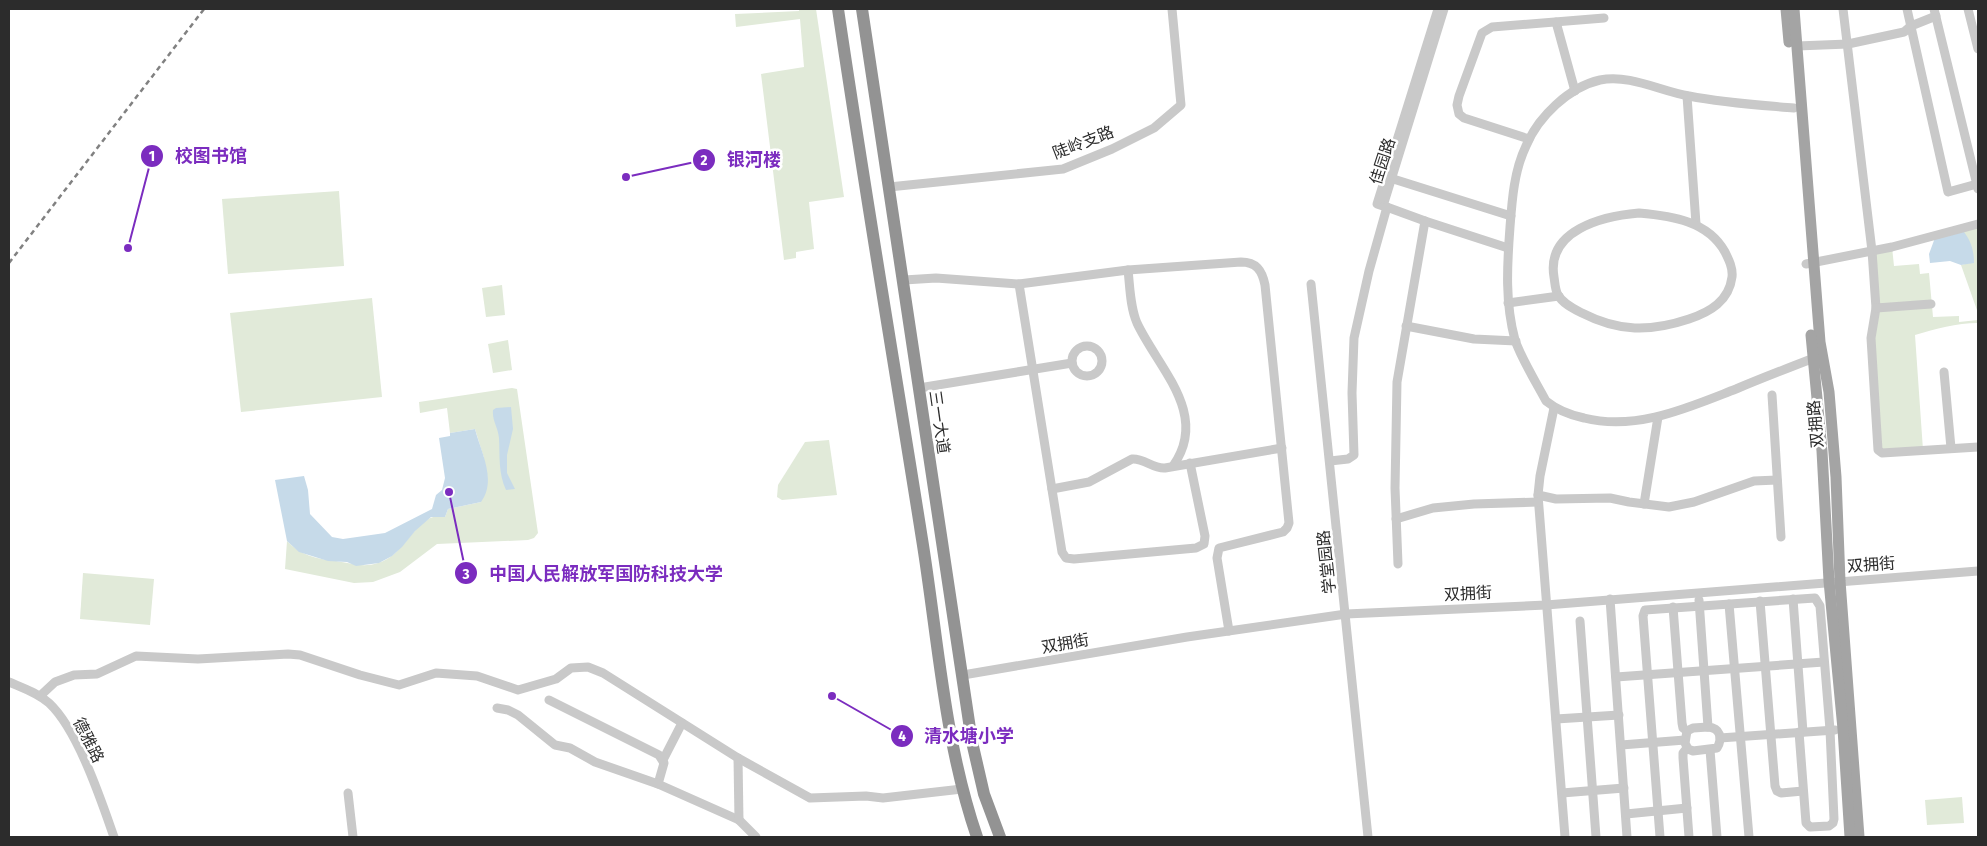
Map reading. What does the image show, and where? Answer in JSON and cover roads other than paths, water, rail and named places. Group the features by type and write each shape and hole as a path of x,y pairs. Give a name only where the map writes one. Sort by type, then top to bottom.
{"highway":[{"path":"838,9 933,607 951,738 962,789 977,837"},
{"name":"三一大道","path":"862,9 972,742 982,785 1000,837"},
{"path":"971,819 971,837"}],"main road":[{"name":"双拥路","path":"1786,9 1810,263 1830,402 1836,477 1835,581"},
{"name":"双拥路","path":"1794,9 1814,358 1847,729 1859,837"},
{"name":"双拥路","path":"1847,729 1850,837"}],"street":[{"name":"陡岭支路","path":"889,187 1062,170 1112,149 1154,128 1181,105 1172,9"},
{"name":"佳园路","path":"1330,461 1348,460 1354,455 1352,393 1354,338 1385,207 1389,178 1438,9"},
{"name":"佳园路","path":"1389,178 1444,9"},
{"path":"1843,9 1872,251 1876,308 1871,338 1879,452 1882,454 1978,446"},
{"path":"1797,46 1848,44 1904,32 1911,26 1935,12 1978,186 1948,192 1911,26 1907,9"},
{"path":"1968,9 1978,49"},
{"path":"1529,139 1464,118 1459,114 1457,105 1479,39 1484,30 1604,18"},
{"path":"1556,22 1575,90"},
{"path":"1794,108 1733,104 1687,96 1632,81 1617,79 1589,83 1575,90 1544,118 1529,139 1518,167 1508,248 1506,276 1508,303 1516,341 1546,401 1554,408 1575,416 1608,422 1635,421 1658,417 1814,358"},
{"path":"1687,96 1696,224"},
{"path":"1389,178 1511,216"},
{"path":"1385,207 1425,222 1508,248"},
{"path":"1627,214 1652,214 1696,224 1704,228 1720,244 1729,260 1732,272 1730,287 1724,299 1713,309 1696,317 1662,327 1646,329 1628,328 1608,324 1573,309 1559,296 1552,268 1556,252 1563,240 1572,232 1603,219 1627,214"},
{"path":"1398,564 1396,519 1397,382 1425,222"},
{"path":"1810,263 1872,251 1978,224"},
{"path":"904,280 936,278 1019,284 1128,270 1241,262 1255,264 1263,276 1265,285 1289,516 1287,528 1283,532 1223,546 1217,552"},
{"path":"1128,270 1133,310 1138,324 1174,384 1182,404 1185,425 1184,446 1182,454 1174,466"},
{"path":"1019,284 1062,552 1066,558 1074,559 1196,548 1204,544"},
{"name":"学堂园路","path":"1311,284 1368,837"},
{"path":"1508,303 1559,296"},
{"path":"1876,308 1931,304"},
{"path":"1406,326 1474,339 1516,341"},
{"path":"919,388 1072,363"},
{"path":"1944,372 1951,448"},
{"path":"1772,396 1781,537"},
{"path":"1554,408 1540,476 1538,498 1565,837"},
{"path":"1644,504 1658,417"},
{"path":"1052,489 1089,482 1132,459 1138,459 1160,468 1282,448"},
{"path":"1190,463 1205,536 1204,544"},
{"path":"1396,519 1433,508 1538,498 1610,498 1669,507 1681,506 1754,481 1777,480"},
{"path":"1204,544 1217,552 1229,631"},
{"name":"双拥街","path":"962,676 1229,631 1346,614 1546,605 1978,571"},
{"path":"1698,592 1708,727"},
{"path":"1660,837 1647,675 1644,612 1649,609 1699,605 1729,604 1794,599 1815,598 1820,602 1830,730 1834,819 1831,824 1808,826 1805,819 1794,599"},
{"path":"1610,600 1627,837"},
{"path":"1760,602 1776,789 1782,793 1803,791"},
{"path":"1729,604 1749,837"},
{"path":"1673,607 1677,672 1682,723 1686,740 1693,751 1717,748 1720,738 1715,728 1708,727 1693,728 1686,740 1683,758 1689,837"},
{"path":"1580,621 1596,837"},
{"path":"40,696 55,682 74,675 97,674 136,656 198,659 300,655 360,676 399,686 436,673 477,676 518,690 556,679 571,668 588,667 603,673 738,758 810,798 866,796 883,798 962,789"},
{"path":"1616,677 1824,662"},
{"name":"德雅路","path":"9,682 40,696 55,709 75,740 103,804 114,837"},
{"name":"德雅路","path":"9,689 42,704 56,719 75,750 99,804 110,837"},
{"path":"549,700 659,755 664,760"},
{"path":"497,708 508,710 518,715 555,745 570,748 596,762 658,784 739,820 756,837"},
{"path":"1556,719 1619,715"},
{"path":"658,784 664,760 682,723"},
{"path":"1720,738 1847,729"},
{"path":"1621,744 1686,740"},
{"path":"1710,750 1717,837"},
{"path":"738,758 739,820"},
{"path":"1562,793 1624,788"},
{"path":"348,793 353,837"},
{"path":"1626,814 1687,808"}],"water":[{"path":"1961,228 1971,244 1974,263 1961,265 1950,261 1930,263 1929,254 1936,235"},
{"path":"511,407 513,429 507,455 507,473 515,489 506,490 503,484 499,438 493,410"},
{"path":"475,429 488,475 486,493 481,502 448,509 445,517 431,517 392,556 379,563 356,566 347,562 328,561 299,552 287,541 275,480 304,476 308,490 310,514 332,537 343,539 385,533 432,509 436,495 442,490 445,478 439,438 450,436 450,433"}],"railway":[{"path":"9,263 204,9"}],"place":[{"name":"银河楼","path":"626,177"},
{"name":"校图书馆","path":"128,248"},
{"name":"中国人民解放军国防科技大学","path":"449,492"},
{"name":"清水塘小学","path":"832,696"}]}
